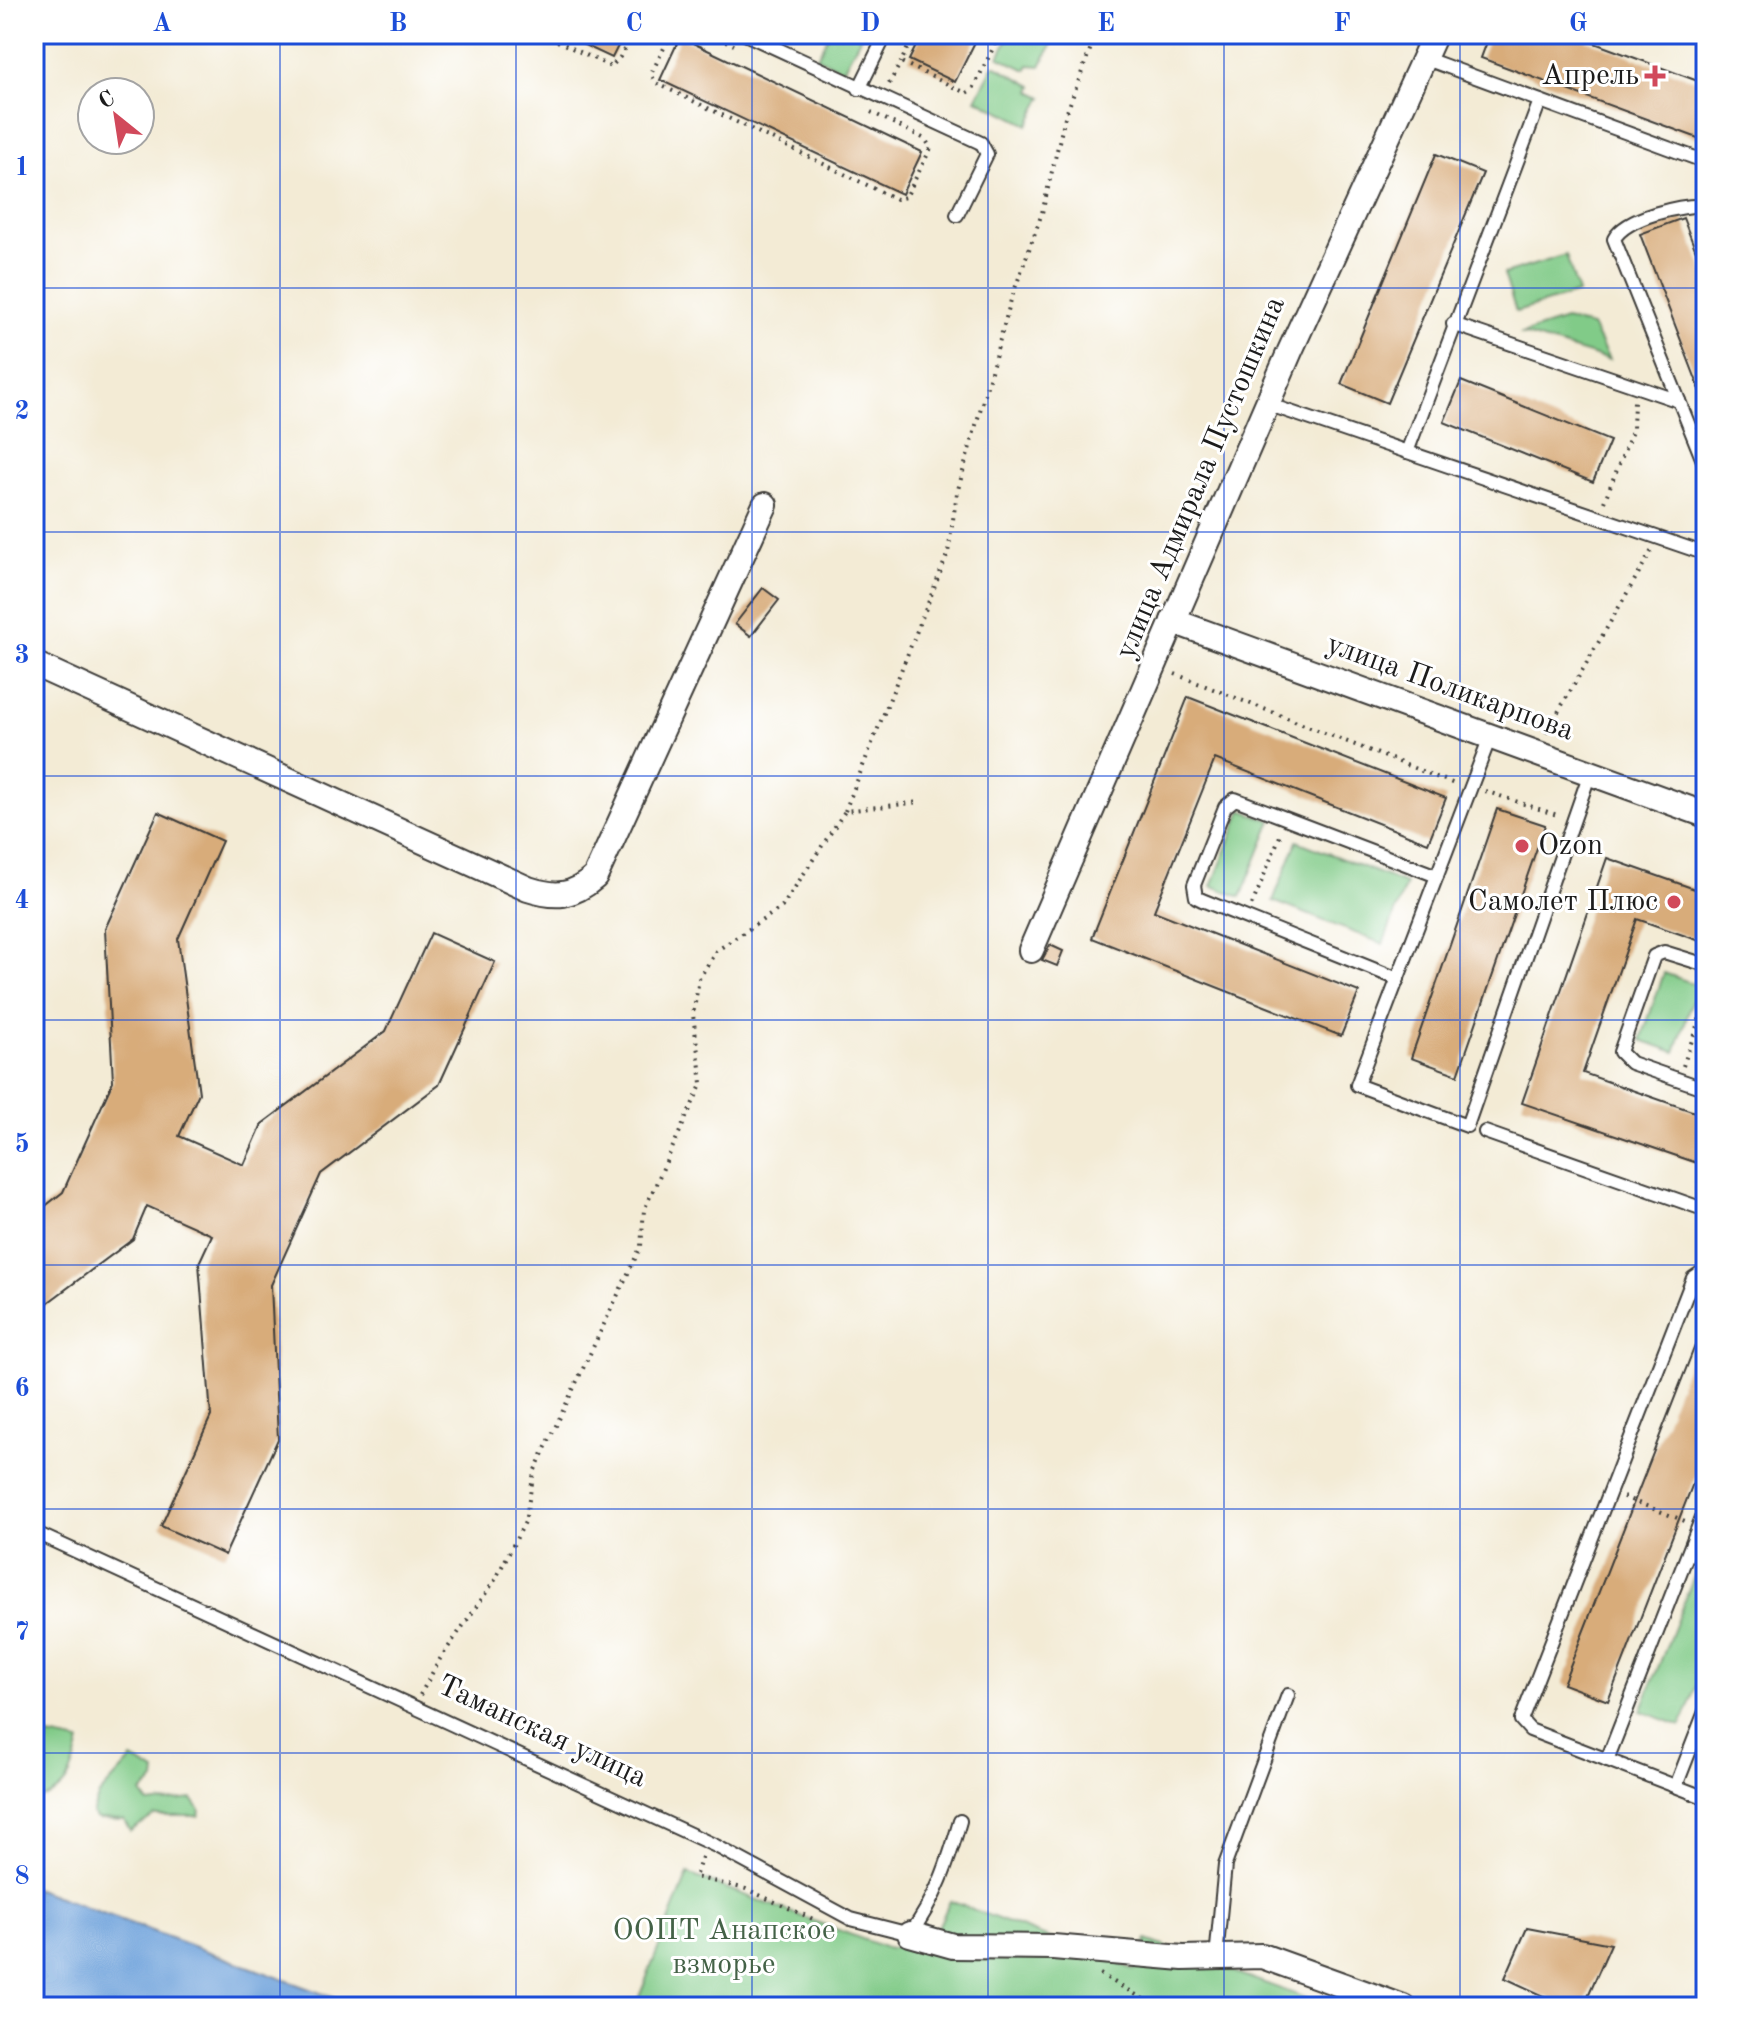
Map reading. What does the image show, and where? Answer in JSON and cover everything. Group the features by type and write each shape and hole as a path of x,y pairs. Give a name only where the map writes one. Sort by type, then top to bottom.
{"street":[{"name":"улица Адмирала Пустошкина","path":"1031,950 1267,404 1435,34"},
{"path":"34,664 528,889 561,896 580,890 595,877 765,505"},
{"name":"улица Поликарпова","path":"1173,621 1706,815"},
{"path":"910,1934 953,1946 1053,1947 1216,1958 1262,1956 1403,2007"}],"lane":[{"path":"745,34 981,143 987,154 957,215"},
{"path":"859,89 886,34"},
{"path":"1424,58 1706,162"},
{"path":"1407,452 1540,101"},
{"path":"1706,206 1672,208 1624,229 1614,239 1706,468"},
{"path":"1453,324 1679,401"},
{"path":"1267,404 1706,554"},
{"path":"1490,737 1357,1085 1467,1126 1590,773"},
{"path":"1398,979 1196,897 1194,885 1229,802 1243,800 1437,876"},
{"path":"1706,965 1672,953 1654,956 1620,1052 1631,1063 1706,1089"},
{"path":"1485,1132 1706,1210"},
{"path":"1706,1269 1693,1278 1521,1720 1530,1730 1706,1798"},
{"path":"1607,1760 1706,1507"},
{"name":"Таманская улица","path":"34,1532 716,1846 851,1919 910,1934"},
{"path":"1216,1958 1225,1865 1288,1695"},
{"path":"1676,1786 1706,1709"},
{"path":"910,1934 931,1906 947,1868 960,1821"}],"path":[{"path":"543,34 611,67 632,34"},
{"path":"671,34 651,74 656,83 896,199 906,197 931,148 925,139"},
{"path":"914,34 901,62 966,93 973,89 1000,34"},
{"path":"414,1708 440,1659 495,1580 525,1522 534,1472 641,1246 644,1210 702,1083 701,1052 693,1015 699,979 716,951 782,907 845,811 948,553 957,493 1011,300 1042,213 1065,117 1096,34"},
{"path":"1598,517 1633,429 1634,386"},
{"path":"1535,753 1659,538"},
{"path":"1154,666 1470,788 1573,821"},
{"path":"845,811 920,802"},
{"path":"1247,918 1287,817"},
{"path":"1679,1079 1706,1000"},
{"path":"1609,1491 1698,1526"}],"green space":[{"path":"829,34 862,34 843,70 817,57"},
{"path":"1010,34 1057,34 1041,66 1029,65 1026,70 999,57"},
{"path":"994,65 1033,86 1031,91 1043,97 1028,125 976,99"},
{"path":"1566,255 1578,293 1516,312 1504,274"},
{"path":"1565,320 1592,326 1609,360 1522,334"},
{"path":"1242,810 1272,821 1241,897 1212,886"},
{"path":"1297,841 1406,884 1383,944 1273,901"},
{"path":"1664,973 1698,985 1675,1052 1641,1040"},
{"path":"1706,1546 1706,1661 1681,1726 1641,1711"},
{"path":"49,1736 80,1742 67,1780 54,1793 34,1800 34,1767 40,1764"},
{"path":"132,1759 156,1772 155,1781 141,1793 149,1804 192,1799 200,1810 199,1816 154,1816 130,1831 124,1820 97,1819 92,1814 99,1795"},
{"name":"ООПТ Анапское взморье","path":"688,1874 889,1949 935,1934 950,1901 1135,1970 1147,1940 1330,2007 635,2007"}],"water":[{"path":"34,1888 359,2007 34,2007"}],"building":[{"path":"561,34 624,34 612,58"},
{"path":"922,34 979,34 955,82 909,60"},
{"path":"1490,34 1570,34 1706,84 1706,141 1481,58"},
{"path":"680,37 922,152 902,194 660,80"},
{"path":"1436,154 1483,173 1387,403 1341,384"},
{"path":"1683,218 1706,277 1705,403 1640,234"},
{"path":"1461,381 1610,441 1593,482 1444,422"},
{"path":"763,588 779,600 751,636 735,624"},
{"path":"1188,697 1446,798 1428,843 1215,759 1154,911 1359,992 1341,1036 1092,938"},
{"path":"1497,809 1545,825 1458,1075 1411,1058"},
{"path":"158,812 222,841 178,939 199,1093 179,1136 244,1165 262,1124 386,1031 431,933 495,962 439,1085 321,1174 271,1285 278,1439 225,1555 161,1526 211,1416 199,1263 212,1235 147,1206 133,1239 34,1313 34,1215 63,1192 113,1081 105,929"},
{"path":"1607,858 1706,893 1706,943 1637,919 1583,1073 1706,1116 1706,1166 1522,1103"},
{"path":"1050,945 1063,951 1057,966 1042,960"},
{"path":"1705,1320 1706,1450 1608,1701 1563,1684"},
{"path":"1527,1928 1611,1944 1583,2007 1568,2007 1505,1978"}],"place":[{"name":"Апрель","path":"1655,76"},
{"name":"Ozon","path":"1522,846"},
{"name":"Самолет Плюс","path":"1674,902"}]}
